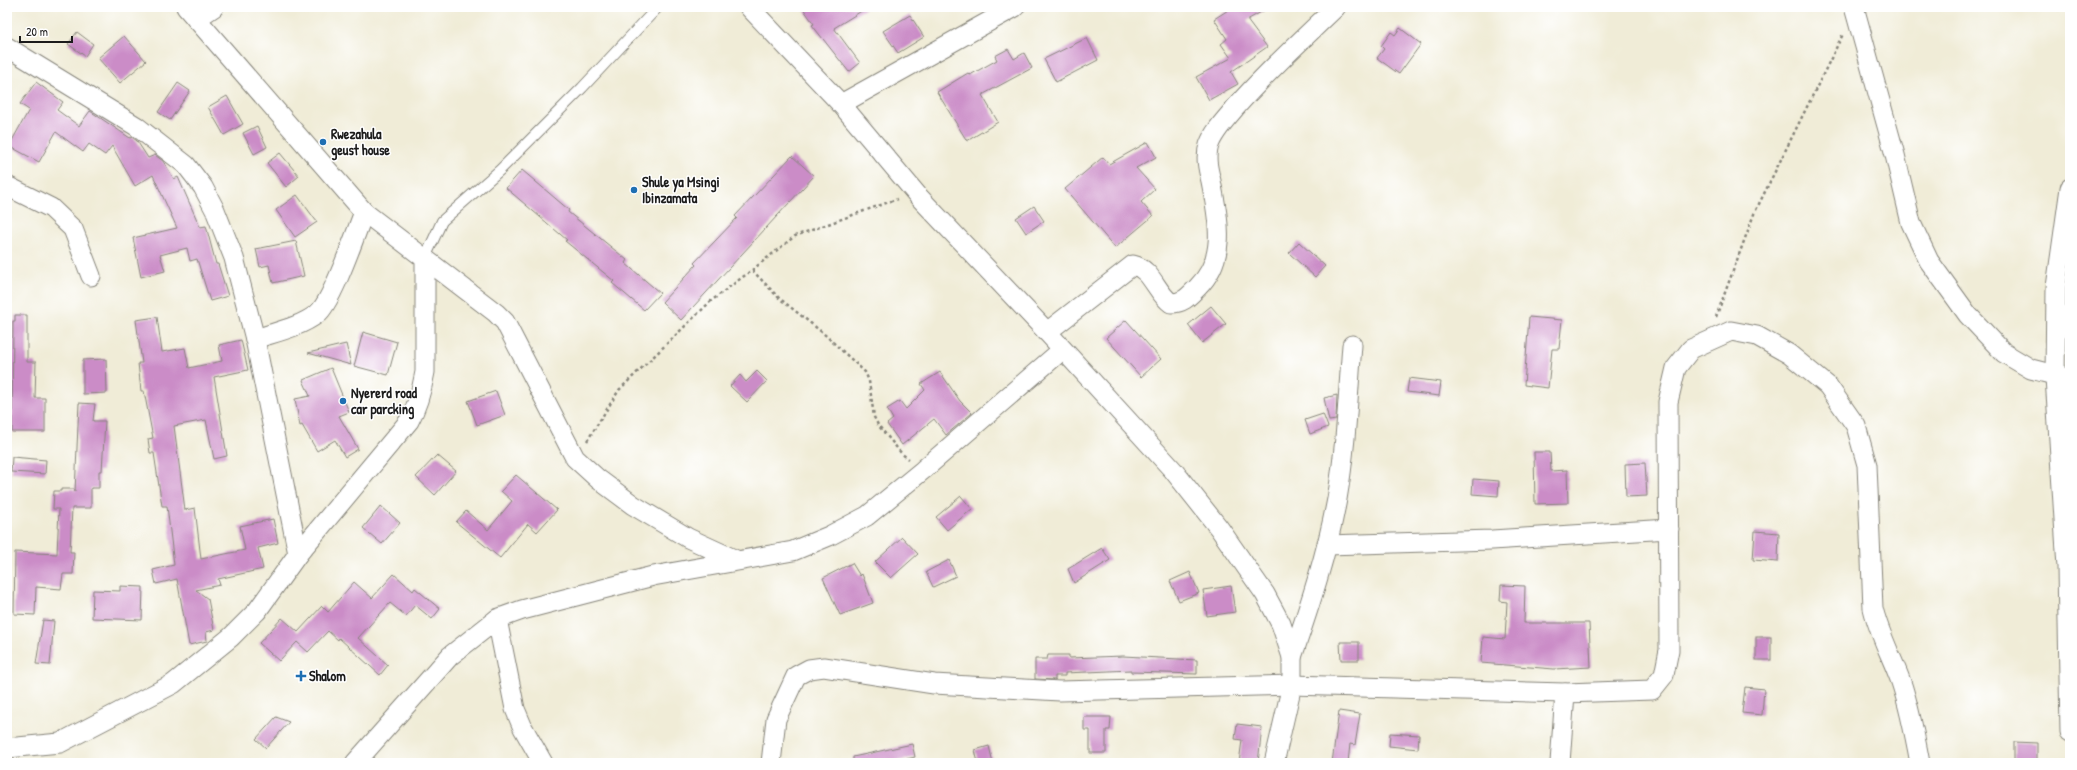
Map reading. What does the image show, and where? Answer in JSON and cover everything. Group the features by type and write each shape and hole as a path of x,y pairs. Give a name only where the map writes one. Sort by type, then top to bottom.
{"street":[{"path":"214,7 191,13 364,212 496,313 505,322 575,458 598,479 633,505 688,538 736,560"},
{"path":"749,7 841,104 919,197 1047,332 1173,470 1219,528 1265,594 1281,624 1292,657 1292,685 1274,763"},
{"path":"841,104 1015,7"},
{"path":"1047,332 1133,265 1144,269 1165,299 1171,303 1184,301 1203,282 1215,263 1219,242 1214,198 1206,160 1209,145 1219,127 1250,92 1336,7"},
{"path":"1854,9 1912,223 1929,261 1968,315 2004,352 2030,369 2063,378"},
{"path":"7,47 136,126 186,165 203,188 215,210 234,258 255,339 298,554"},
{"path":"7,186 51,208 74,229 91,276"},
{"path":"2070,188 2056,287 2063,378 2068,567 2070,732"},
{"path":"255,339 299,324 312,318 322,310 339,275 364,212"},
{"path":"7,748 60,743 173,684 230,637 257,610 298,554 409,421 415,410 422,389 425,372 425,258"},
{"path":"771,763 776,719 796,676 809,669 824,667 934,684 1060,692 1292,685 1566,693 1652,690 1664,675 1669,650 1668,402 1676,368 1691,348 1731,332 1757,336 1789,354 1828,386 1856,426 1867,466 1873,608 1877,628 1900,681 1911,716 1920,763"},
{"path":"1292,657 1318,579 1337,499 1344,447 1352,345"},
{"path":"355,763 450,656 497,619 522,610 653,576 793,551 829,536 866,516 923,470 1062,350"},
{"path":"1327,545 1492,540 1669,529"},
{"path":"497,619 515,709 523,728 543,763"},
{"path":"1560,763 1566,693"}],"lane":[{"path":"425,258 442,221 500,170 582,88 658,7"}],"path":[{"path":"1708,340 1754,214 1854,9"},
{"path":"575,458 619,390 711,301 795,236 898,199 919,197"},
{"path":"752,270 779,298 823,333 865,372 869,380 872,408 878,425 902,454 923,470"}],"building":[{"path":"802,7 868,7 834,28 860,63 849,72 812,25 814,24"},
{"path":"1233,7 1270,7 1247,20 1267,47 1231,72 1238,84 1209,100 1196,77 1231,58 1221,44 1227,39 1214,19"},
{"path":"910,15 924,37 898,53 883,31"},
{"path":"1400,28 1421,44 1399,74 1377,58 1384,49 1381,46 1391,32 1395,35"},
{"path":"77,32 93,44 85,56 68,44"},
{"path":"124,36 146,61 120,83 98,58"},
{"path":"1087,38 1098,60 1056,82 1044,59"},
{"path":"1008,49 1014,59 1024,53 1032,68 982,95 998,122 967,141 937,92 968,73 970,75 997,60 995,56"},
{"path":"36,82 63,102 57,110 79,126 90,111 130,138 132,137 137,141 148,158 155,155 163,161 174,179 178,177 200,227 206,226 216,264 218,264 228,296 210,301 197,259 190,261 187,248 160,255 165,271 141,277 133,238 177,228 153,175 135,186 112,146 105,155 89,144 83,152 56,132 39,162 9,146 29,110 20,104"},
{"path":"178,83 190,91 170,120 158,112"},
{"path":"227,96 243,124 224,135 208,107"},
{"path":"257,126 267,147 254,154 243,133"},
{"path":"1148,142 1156,157 1136,168 1155,189 1141,202 1153,216 1115,248 1065,189 1103,157 1109,164"},
{"path":"280,153 299,176 286,187 267,163"},
{"path":"792,156 814,176 681,320 662,302 696,265 694,263 737,218 735,216"},
{"path":"522,170 569,210 568,212 627,260 625,263 660,293 644,310 612,283 614,281 565,241 567,240 506,188"},
{"path":"297,195 317,222 295,237 276,210"},
{"path":"1034,206 1044,221 1026,233 1016,218"},
{"path":"296,241 304,276 273,283 269,265 260,267 256,249"},
{"path":"1299,242 1325,266 1315,277 1289,253"},
{"path":"1211,306 1226,324 1202,343 1188,325"},
{"path":"15,315 27,315 27,362 36,362 35,398 45,398 45,432 12,432 13,321 15,321"},
{"path":"157,317 162,352 185,348 189,368 222,361 219,345 241,340 248,370 214,377 227,456 214,459 206,420 174,426 185,510 195,508 201,559 245,550 240,526 273,519 278,543 258,548 263,569 218,579 220,585 196,590 208,599 214,630 206,632 207,641 189,645 177,579 156,584 153,570 174,565 167,506 162,506 154,453 150,453 148,439 153,438 144,391 141,391 138,363 142,363 136,320"},
{"path":"1529,317 1562,320 1559,349 1552,349 1548,388 1524,385"},
{"path":"1126,320 1161,359 1141,377 1106,338"},
{"path":"363,332 397,342 388,375 354,366"},
{"path":"346,344 351,365 308,353"},
{"path":"106,359 107,393 83,394 83,360"},
{"path":"331,368 349,412 339,416 358,449 345,457 335,440 317,451 302,425 300,426 295,399 310,396 303,380"},
{"path":"757,371 767,381 747,402 730,386 740,375 746,382"},
{"path":"940,372 960,401 972,413 946,435 934,419 902,445 887,424 893,419 887,409 900,401 906,409 925,390 921,384"},
{"path":"1409,378 1441,382 1439,396 1407,392"},
{"path":"496,391 505,415 477,425 468,401"},
{"path":"1337,395 1336,420 1329,421 1324,398"},
{"path":"79,403 95,404 93,421 105,421 102,471 99,471 99,488 91,488 91,508 72,508 70,552 74,552 73,574 63,574 61,589 36,587 35,615 14,614 15,552 57,554 59,509 53,509 54,491 61,491 61,489 74,489 75,492"},
{"path":"1323,414 1328,427 1310,434 1305,420"},
{"path":"1534,452 1550,452 1551,471 1567,470 1568,503 1535,504"},
{"path":"437,455 456,471 435,495 416,477"},
{"path":"12,457 46,460 45,474 11,472"},
{"path":"1645,463 1647,496 1626,497 1625,464"},
{"path":"516,475 557,510 537,532 528,524 500,558 456,522 466,511 488,530 512,501 501,491"},
{"path":"1473,479 1499,481 1498,496 1472,494"},
{"path":"961,496 972,509 947,530 936,517"},
{"path":"381,506 400,523 382,544 363,528"},
{"path":"1755,531 1779,533 1778,562 1753,560"},
{"path":"902,537 918,554 891,578 875,562"},
{"path":"1102,548 1110,560 1074,583 1068,569"},
{"path":"949,560 956,576 933,587 926,572"},
{"path":"852,563 860,576 862,574 873,603 840,615 823,578"},
{"path":"1190,572 1199,593 1179,601 1170,581"},
{"path":"394,574 413,591 415,588 440,609 432,619 415,605 406,616 390,603 358,638 388,665 380,675 339,638 338,640 328,631 308,652 297,642 279,661 259,643 282,618 298,632 322,606 328,612 354,582 372,598"},
{"path":"1501,585 1525,586 1524,623 1589,623 1591,667 1554,669 1481,663 1483,637 1505,639 1507,602 1500,601"},
{"path":"120,586 143,587 142,620 92,618 93,590 120,591"},
{"path":"1231,586 1235,612 1207,616 1203,590"},
{"path":"43,620 54,621 50,665 36,664"},
{"path":"1756,637 1771,637 1771,660 1756,660"},
{"path":"1340,642 1359,642 1359,660 1341,660"},
{"path":"1048,655 1069,655 1069,658 1123,656 1197,660 1197,674 1131,672 1131,670 1065,673 1065,676 1055,676 1055,680 1035,679 1035,659 1047,659"},
{"path":"1745,687 1764,689 1762,715 1742,713"},
{"path":"1339,711 1360,714 1355,745 1350,744 1348,763 1332,763"},
{"path":"276,717 289,722 266,748 256,739"},
{"path":"1084,717 1111,717 1110,730 1106,730 1106,753 1090,753 1090,730 1084,730"},
{"path":"1237,724 1262,727 1258,763 1239,763 1242,740 1235,739"},
{"path":"1390,733 1419,735 1418,749 1389,746"},
{"path":"2014,742 2037,743 2037,763 2014,763"},
{"path":"912,744 915,757 890,763 853,763 853,757"},
{"path":"989,746 993,763 978,763 975,750"}],"place":[{"name":"Rwezahula geust house","path":"323,142"},
{"name":"Shule ya Msingi Ibinzamata","path":"634,190"},
{"name":"Nyererd road car parcking","path":"343,401"},
{"name":"Shalom","path":"301,676"}]}
